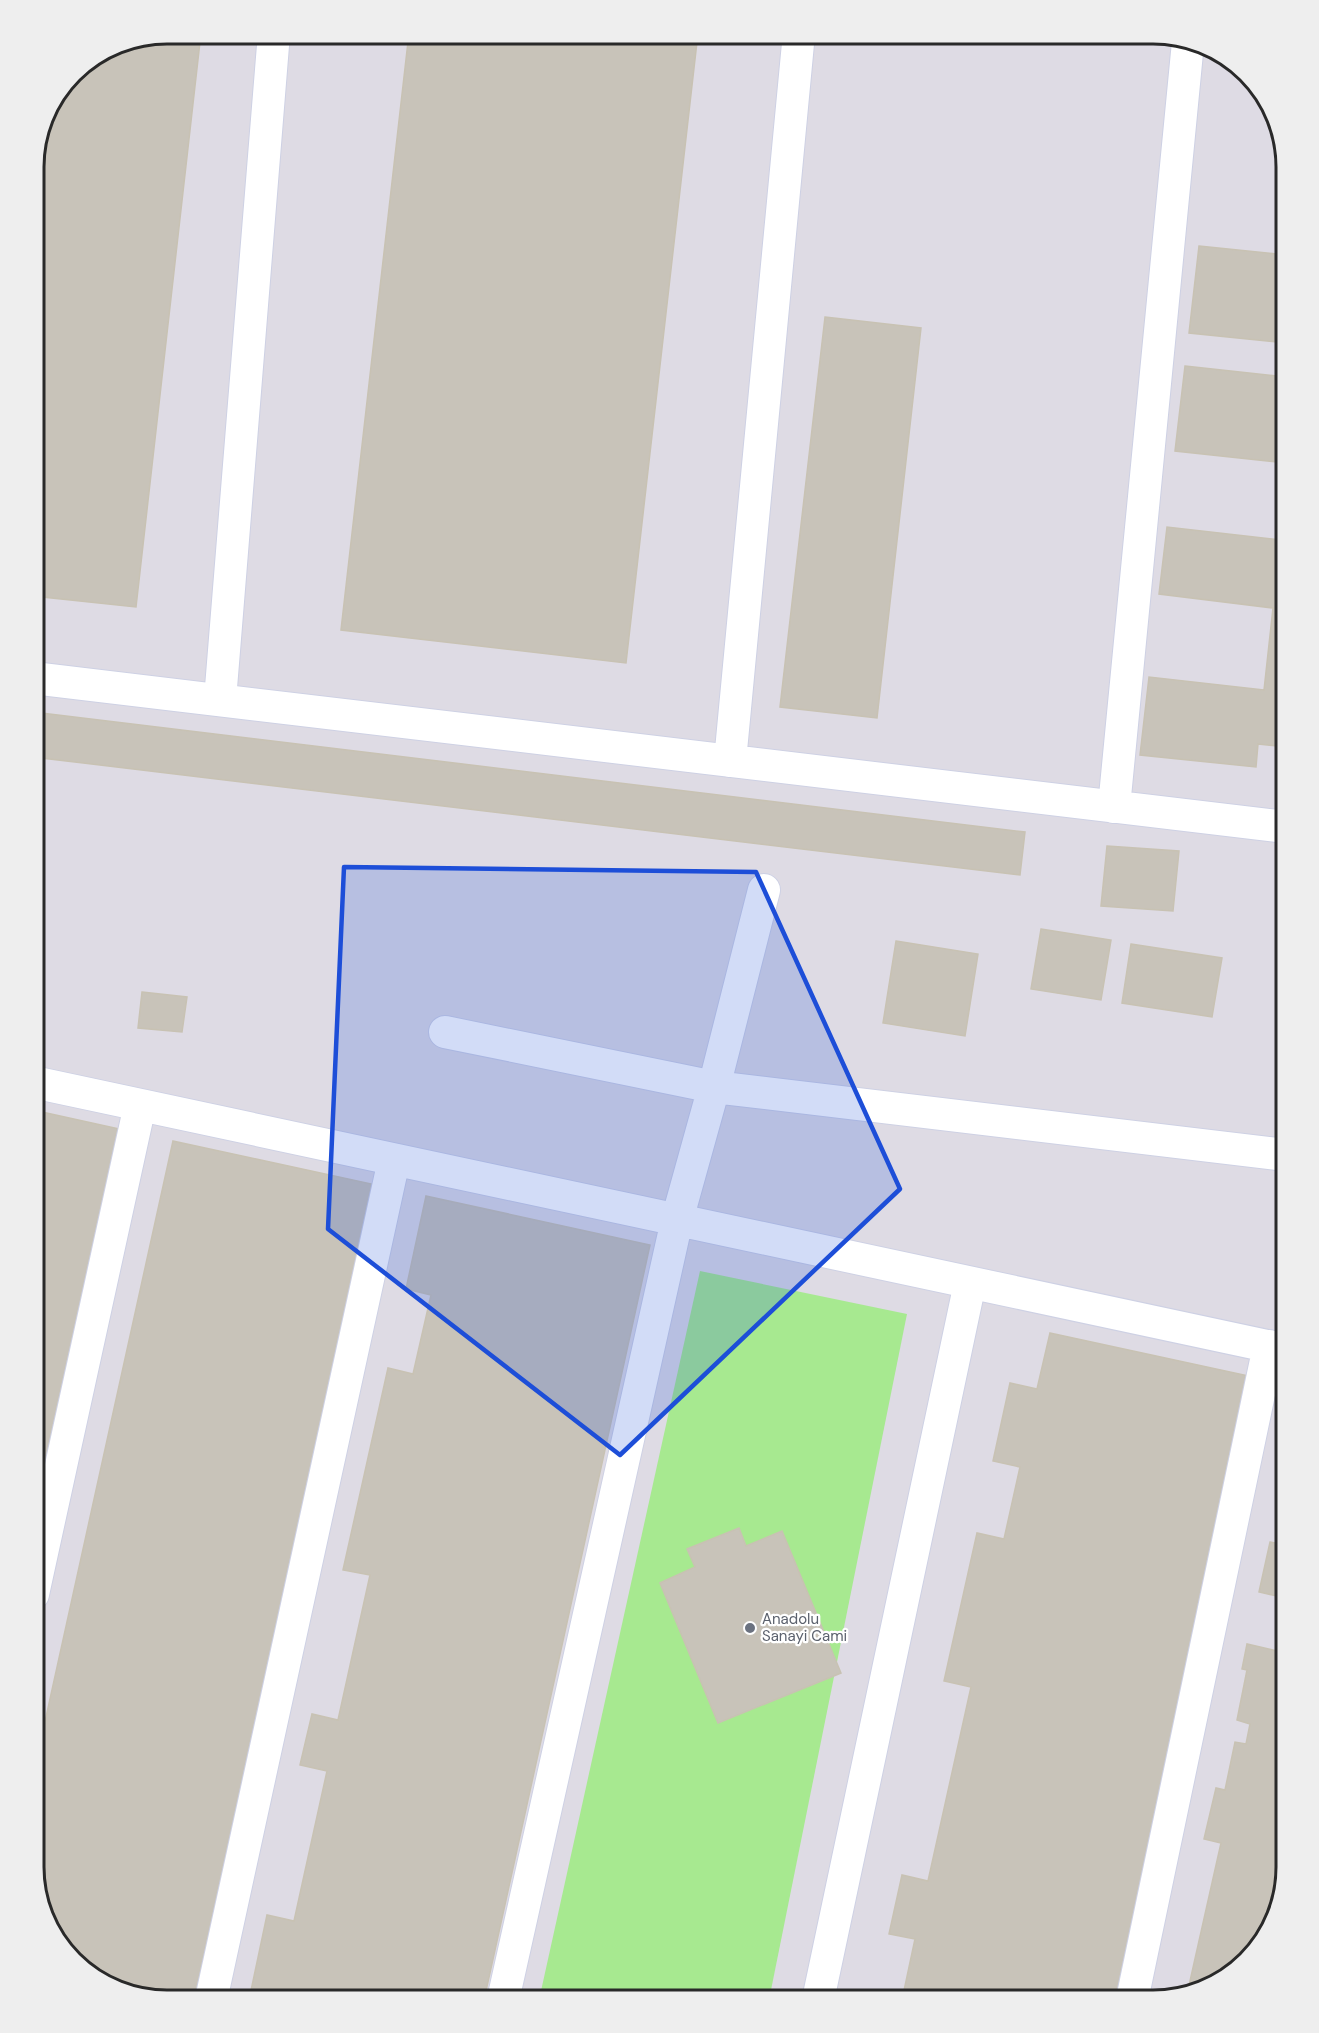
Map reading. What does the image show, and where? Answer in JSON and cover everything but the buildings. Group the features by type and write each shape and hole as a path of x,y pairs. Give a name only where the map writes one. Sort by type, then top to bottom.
{"street":[{"path":"220,700 273,44"},
{"path":"730,761 798,44"},
{"path":"1114,807 1187,49"},
{"path":"44,679 1276,826"},
{"path":"505,1989 676,1220 714,1087 764,890"},
{"path":"445,1032 714,1087 1276,1154"},
{"path":"44,1084 1276,1348"},
{"path":"44,1544 140,1105"},
{"path":"213,1989 394,1160"},
{"path":"820,1990 970,1283"},
{"path":"1134,1990 1276,1352"}],"highlighted area":[{"path":"344,867 756,872 900,1189 620,1455 328,1229"}],"shaded area":[{"path":"1160,44 1192,50 1221,64 1239,80 1259,105 1271,135 1276,167 1276,1866 1271,1898 1259,1928 1239,1953 1214,1973 1184,1985 1152,1990 159,1989 127,1983 98,1969 80,1953 60,1928 48,1898 44,1866 44,159 53,120 64,98 74,85 98,64 112,56 151,45"}],"green space":[{"path":"700,1271 907,1314 771,1990 541,1989"}],"place":[{"name":"Anadolu Sanayi Cami","path":"750,1628"}]}
